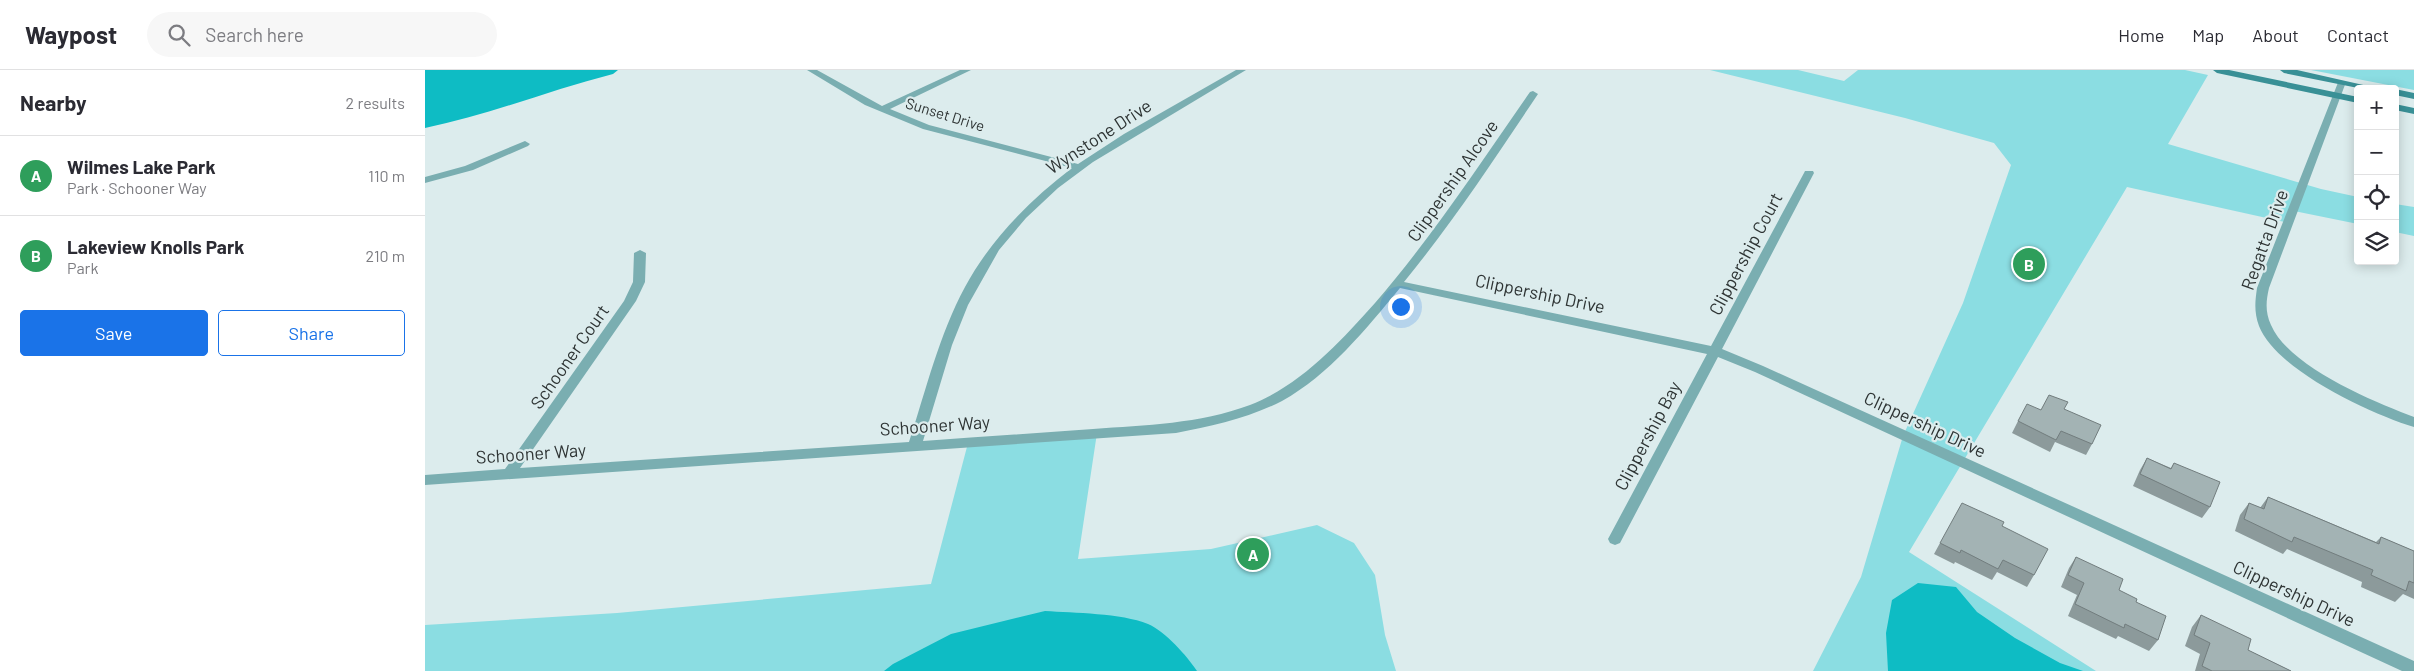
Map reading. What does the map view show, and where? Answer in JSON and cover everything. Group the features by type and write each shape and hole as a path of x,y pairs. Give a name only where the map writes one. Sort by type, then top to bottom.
{"main road":[{"path":"2217,70 2354,99"},
{"path":"2284,70 2357,85"},
{"path":"2399,93 2414,96"},
{"path":"2399,108 2414,111"}],"street":[{"name":"Sunset Drive","path":"811,70 882,110 926,127 1079,167"},
{"path":"882,110 967,70"},
{"name":"Wynstone Drive","path":"914,447 959,312 985,260 1023,214 1047,191 1079,167 1242,70"},
{"name":"Regatta Drive","path":"2342,82 2263,288 2260,307 2267,330 2290,356 2318,377 2350,396 2414,422"},
{"name":"Clippership Alcove","path":"1398,284 1455,212 1533,94"},
{"path":"425,180 469,168 525,144"},
{"name":"Clippership Court","path":"1714,351 1809,172"},
{"name":"Schooner Court","path":"509,474 630,301 639,282 640,253"},
{"name":"Clippership Drive","path":"1398,284 1714,351 1759,369 2414,669"},
{"name":"Schooner Way","path":"425,480 1177,428 1250,410 1279,396 1337,352 1398,284"},
{"name":"Clippership Bay","path":"1615,539 1714,351"}],"shaded area":[{"path":"425,70 618,70 613,74 449,123 425,128"},
{"path":"1710,70 1798,70 1844,81 1858,70 2185,70 2208,75 2168,144 2321,189 2354,196 2354,223 2294,211 2289,223 2127,187 1909,552 2096,671 1813,671 1861,577 1903,436 1963,303 2011,165 1994,143 1905,118"},
{"path":"2311,70 2414,70 2414,90 2399,87 2399,85 2388,85"},
{"path":"2399,205 2414,207 2414,236 2399,233"},
{"path":"1097,433 1078,559 1211,549 1317,525 1354,543 1375,575 1385,635 1396,671 425,671 425,625 617,613 931,584 968,443"},
{"path":"1918,583 1956,587 1977,612 2015,638 2060,663 2083,671 1888,671 1886,633 1892,600"},
{"path":"1045,611 1111,616 1137,620 1148,624 1155,627 1175,644 1197,671 884,671 893,664 951,634"}],"building":[{"path":"2049,395 2068,402 2064,409 2101,425 2092,444 2061,431 2056,440 2018,421 2027,404 2041,410"},
{"path":"2147,458 2171,469 2174,463 2220,482 2210,507 2140,474"},
{"path":"2268,497 2379,544 2381,537 2414,551 2414,583 2409,581 2406,591 2371,575 2373,570 2294,537 2292,542 2244,519 2249,503 2264,509"},
{"path":"1962,503 2004,522 2002,526 2048,549 2034,575 2003,560 1998,569 1961,550 1960,553 1940,543"},
{"path":"2076,557 2123,579 2119,590 2137,599 2136,602 2166,616 2158,640 2125,624 2124,628 2075,604 2084,583 2068,575"},
{"path":"2201,615 2251,639 2248,650 2291,671 2212,671 2202,666 2210,643 2194,635"}],"place":[{"name":"Lakeview Knolls Park","path":"2029,264"},
{"name":"Wilmes Lake Park","path":"1253,554"}]}
